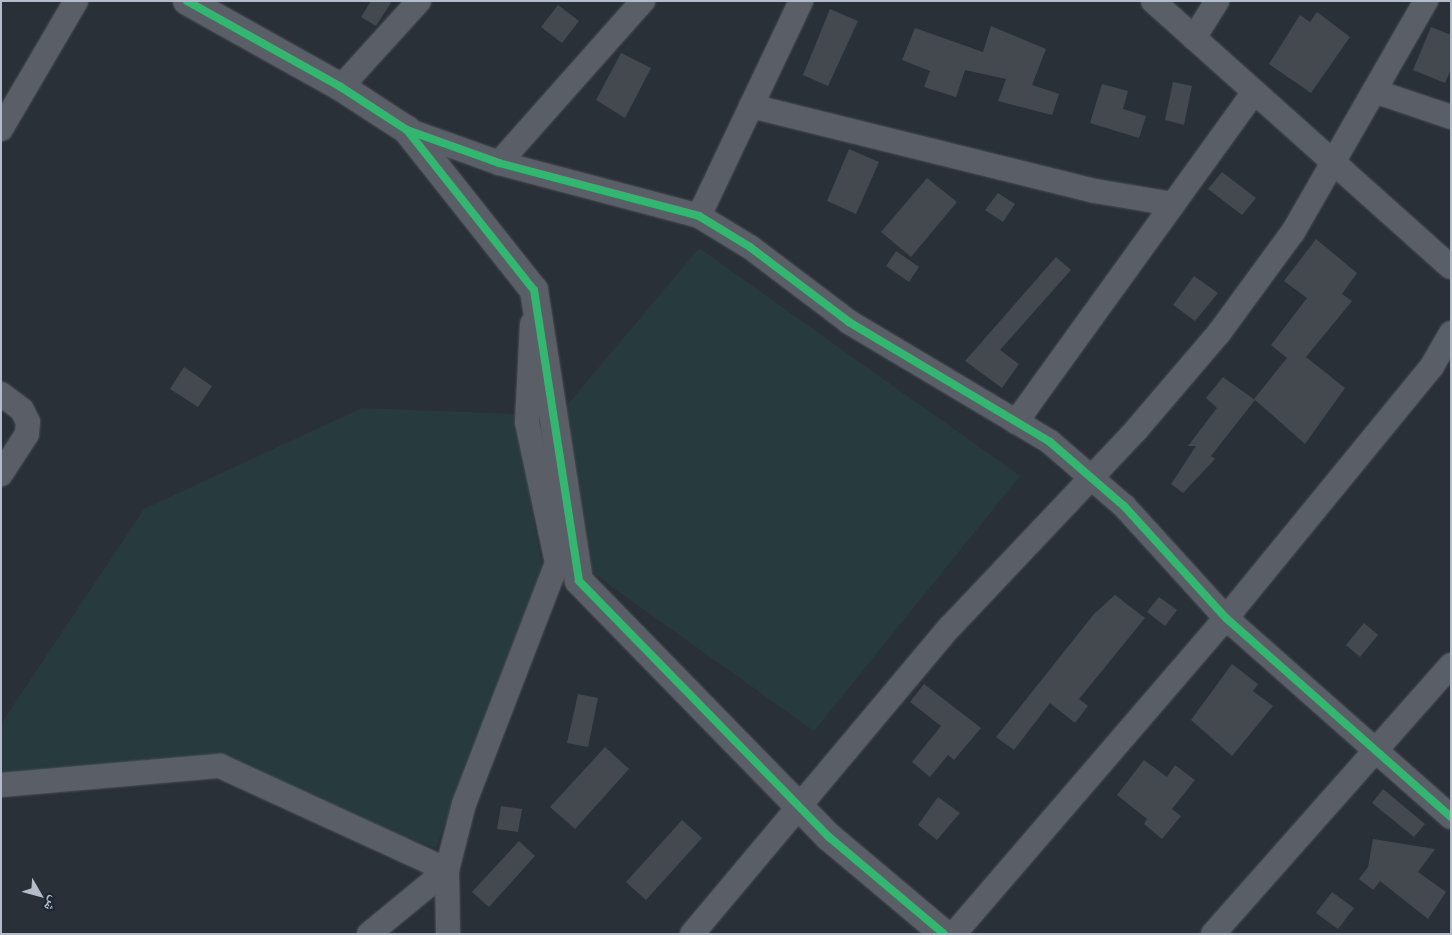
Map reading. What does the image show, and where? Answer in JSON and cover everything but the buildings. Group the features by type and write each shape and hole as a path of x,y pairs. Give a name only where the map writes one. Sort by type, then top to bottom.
{"street":[{"path":"1,129 76,1"},
{"path":"187,1 341,87 407,130 498,163 699,216 750,246 849,322 1016,422 1092,476 1226,618 1451,817"},
{"path":"341,87 419,1"},
{"path":"498,163 643,1"},
{"path":"699,216 802,1"},
{"path":"1153,1 1254,92 1336,162 1451,267"},
{"path":"1194,38 1217,1"},
{"path":"692,934 799,804 950,627 1092,476 1219,333 1293,232 1336,162 1426,1"},
{"path":"1374,91 1451,117"},
{"path":"1016,422 1254,92"},
{"path":"751,106 1095,191 1173,204"},
{"path":"407,130 534,290 579,581 799,804 829,837 944,934"},
{"path":"448,934 447,870 464,804 557,563 527,422 534,290"},
{"path":"954,934 1226,618 1432,366 1451,333"},
{"path":"1,394 22,410 28,422 28,434 1,474"},
{"path":"1214,934 1451,665"},
{"path":"1,786 220,766 447,870"},
{"path":"369,934 447,870"}],"green space":[{"path":"699,248 1020,476 814,731 573,559 558,416"},
{"path":"362,408 515,414 542,566 436,848 341,815 221,757 1,778 1,724 144,509"}],"cycle path":[{"path":"187,1 341,87 407,130 534,290 579,581 829,837 944,934"},
{"path":"407,130 499,163 699,216 750,247 849,322 1050,442 1124,506 1226,618 1451,817"}]}
